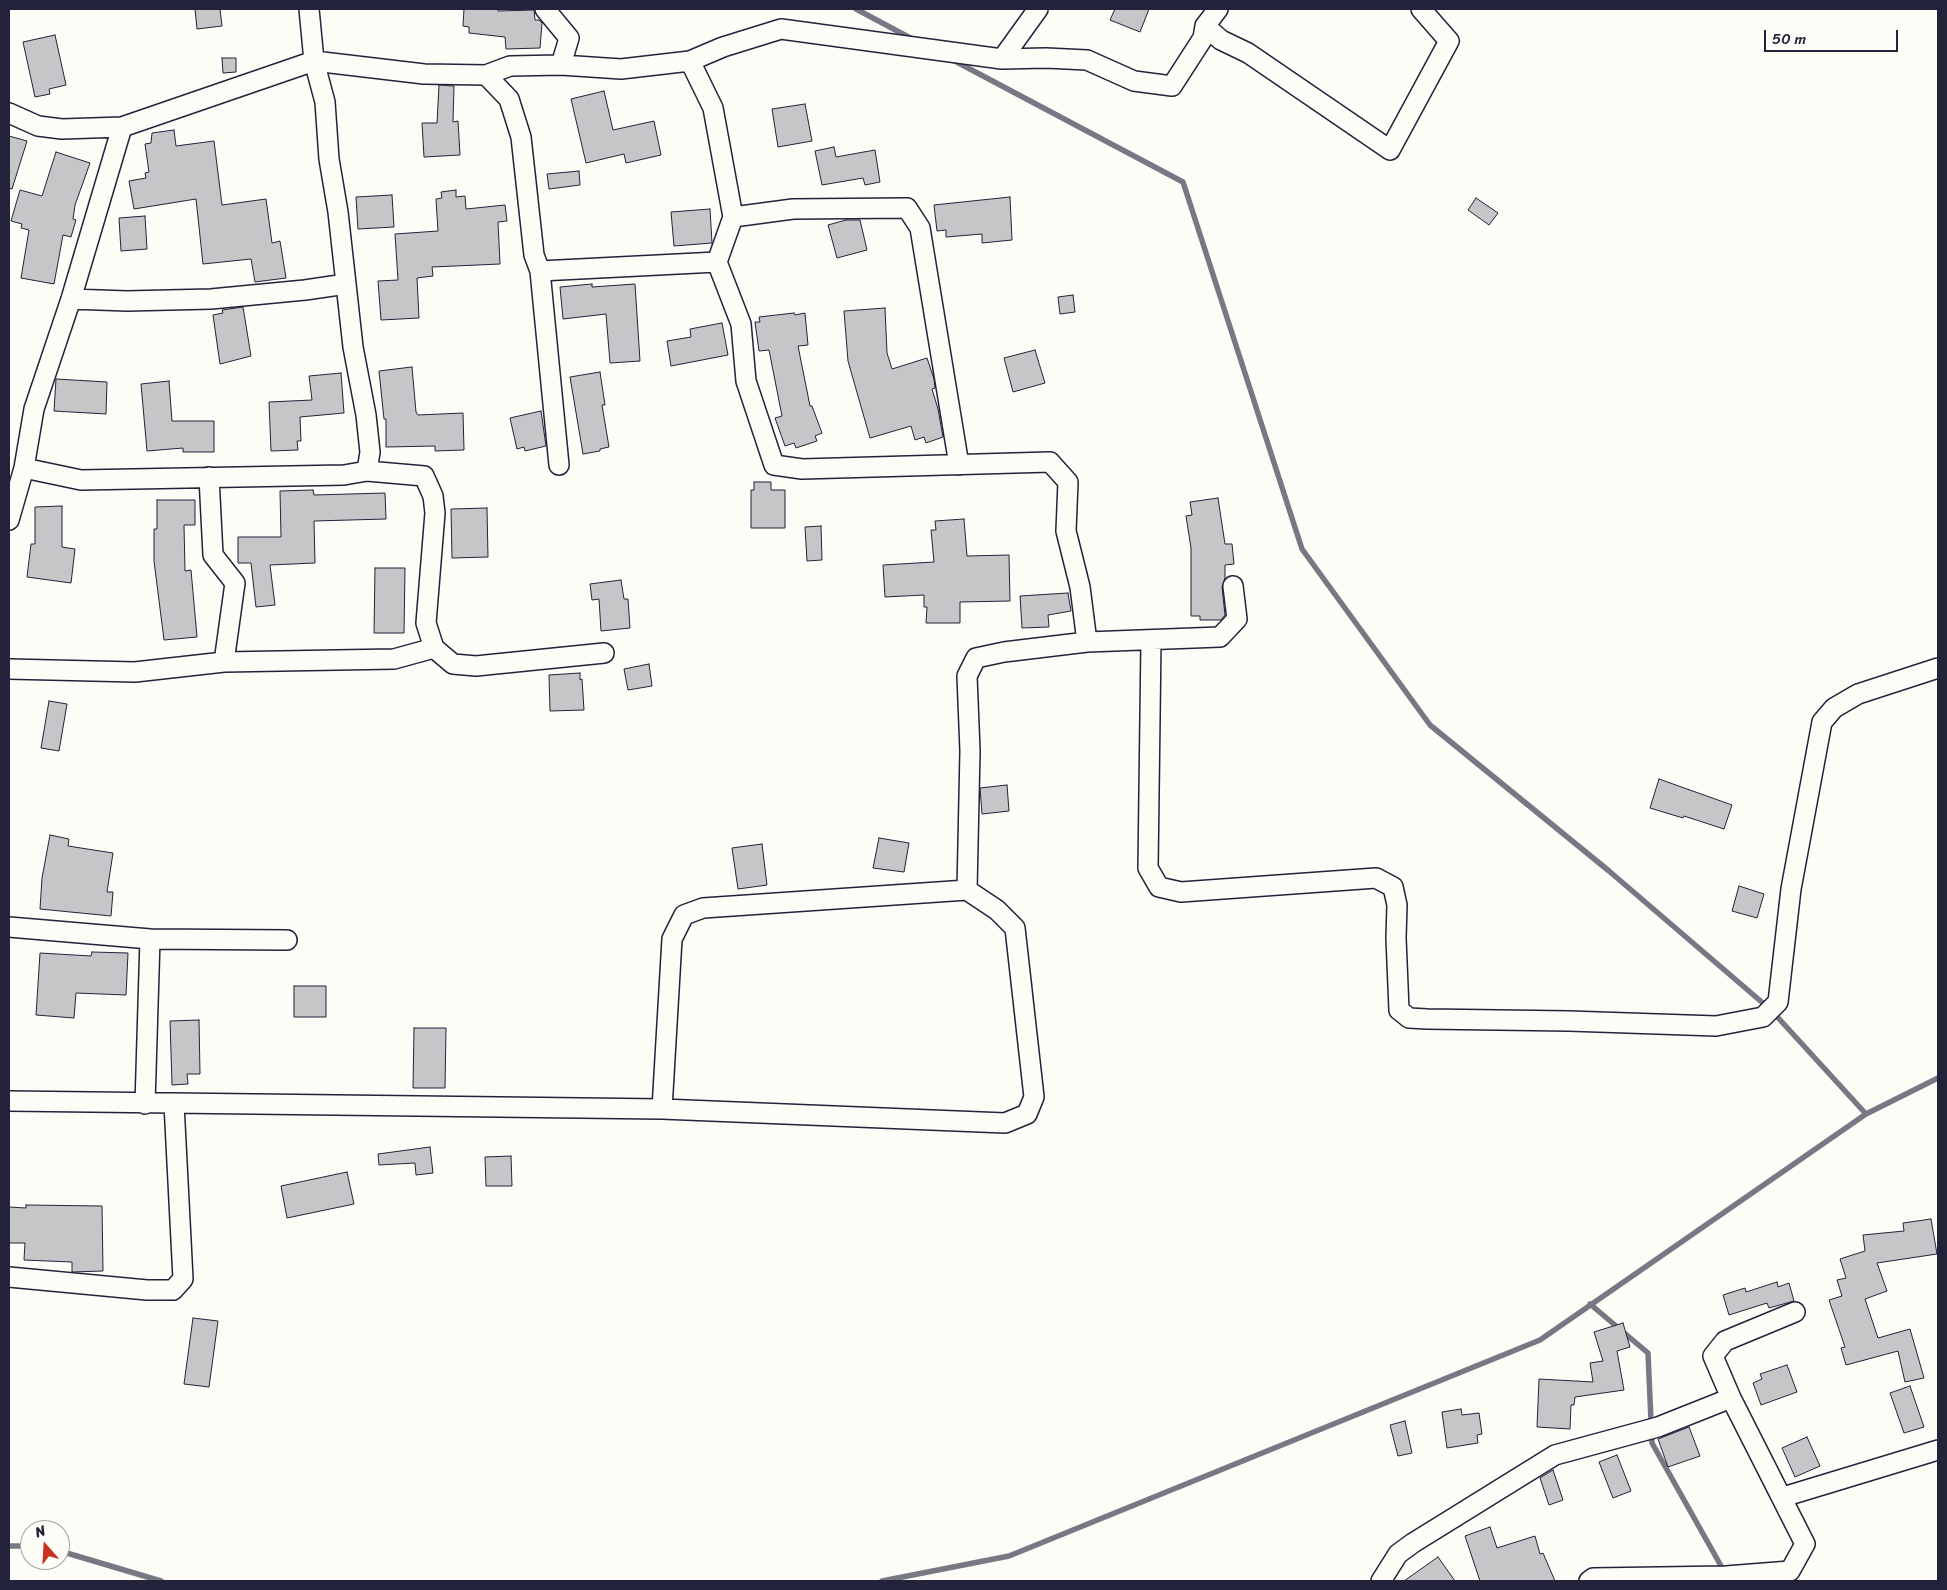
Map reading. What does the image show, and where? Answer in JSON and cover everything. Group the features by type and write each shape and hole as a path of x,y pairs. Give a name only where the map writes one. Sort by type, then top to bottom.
{"street":[{"path":"309,9 314,61 325,102 329,159 338,212 352,346 366,415 370,452 368,471"},
{"path":"545,9 569,38 560,65"},
{"path":"1002,59 1038,9"},
{"path":"9,113 38,126 62,129 122,127 314,61 424,74 486,76 510,66 560,65 621,69 690,61 723,47 781,29 1002,59 1046,58 1087,60 1134,81 1172,86 1203,38 1206,26 1218,9"},
{"path":"1206,26 1221,40 1248,53 1390,150 1449,41 1421,9"},
{"path":"690,61 713,108 733,217 717,262 741,324 746,381 774,465 802,469 1050,462 1068,482 1066,531 1080,586 1087,642"},
{"path":"486,76 509,99 521,137 534,255 540,271 559,465"},
{"path":"9,520 24,468 34,410 71,298 122,127"},
{"path":"733,217 793,209 907,208 920,228 959,465"},
{"path":"540,271 717,262"},
{"path":"71,298 126,301 211,298 305,290 346,284"},
{"path":"24,468 81,480 344,475 368,471 424,476 433,496 434,513 426,623 434,648 453,664 476,666 604,653"},
{"path":"209,477 213,555 235,583 224,662"},
{"path":"967,890 970,751 968,676 976,658 1004,652 1087,642 1220,637 1237,620 1233,586"},
{"path":"1151,641 1148,868 1159,887 1181,892 1376,878 1393,886 1397,905 1396,938 1399,1010 1408,1018 1426,1020 1569,1020 1716,1026 1763,1017 1778,1002 1791,889 1822,722 1834,708 1858,694 1938,668"},
{"path":"9,669 135,672 224,662 394,659 434,648"},
{"path":"9,1101 662,1109 1005,1123 1027,1114 1034,1097 1016,928 997,910 967,890 703,908 684,915 672,939 662,1109"},
{"path":"9,928 150,939 287,940"},
{"path":"145,1104 150,939"},
{"path":"9,1277 147,1290 173,1290 183,1279 174,1104"},
{"path":"1589,1581 1593,1578 1726,1576 1790,1571 1805,1544 1783,1497 1730,1398 1714,1356 1725,1341 1795,1312"},
{"path":"1381,1581 1398,1554 1412,1543 1556,1455 1658,1427 1730,1398"},
{"path":"1783,1497 1938,1450"}],"building":[{"path":"195,9 220,9 222,26 197,29"},
{"path":"464,9 498,9 498,11 534,10 535,20 539,20 542,23 540,48 506,49 505,37 469,33 469,27 463,26"},
{"path":"1115,9 1149,9 1140,32 1110,20"},
{"path":"55,35 66,85 49,89 50,94 35,97 23,42"},
{"path":"222,58 236,58 236,72 223,73"},
{"path":"439,85 454,86 453,122 458,121 460,155 424,157 422,123 437,123"},
{"path":"604,91 613,130 654,121 661,155 626,163 624,154 586,163 571,99"},
{"path":"805,104 812,141 778,147 772,109"},
{"path":"174,130 176,146 214,141 222,205 266,199 272,243 280,241 286,278 255,282 251,259 203,264 196,199 134,209 129,181 146,178 145,173 149,172 145,144 151,143 152,133"},
{"path":"9,136 27,141 12,189 9,188"},
{"path":"834,147 836,157 875,150 880,182 865,185 863,178 822,185 815,151"},
{"path":"56,152 90,163 75,205 73,219 76,220 71,237 63,235 54,284 21,278 29,230 21,228 22,224 11,221 20,190 42,196"},
{"path":"579,171 580,185 549,189 547,174"},
{"path":"456,190 456,197 465,196 466,209 505,205 507,221 498,222 500,264 432,267 433,276 417,278 419,318 381,320 378,281 398,280 395,234 438,231 436,199 442,198 441,192"},
{"path":"392,195 394,227 358,229 356,197"},
{"path":"1010,197 1012,240 982,243 982,234 946,237 946,230 937,231 934,205"},
{"path":"1476,198 1498,213 1489,225 1468,210"},
{"path":"710,209 712,243 674,246 671,212"},
{"path":"145,216 147,249 121,251 119,218"},
{"path":"846,220 860,220 867,250 837,258 828,225"},
{"path":"592,284 592,287 635,284 640,361 610,363 606,314 563,319 560,287"},
{"path":"1073,295 1075,312 1060,314 1058,297"},
{"path":"243,307 251,356 220,364 213,315 223,313 222,310"},
{"path":"885,308 887,353 892,369 927,358 934,379 935,388 932,389 943,437 926,443 924,437 915,440 911,426 870,438 848,361 844,311"},
{"path":"794,313 795,315 805,313 808,345 798,346 810,406 812,406 822,433 815,436 817,441 796,448 794,443 785,446 775,418 782,416 769,350 759,351 755,322 760,322 759,317"},
{"path":"722,323 728,355 671,366 667,341 691,337 690,329"},
{"path":"1035,350 1045,383 1013,392 1004,358"},
{"path":"412,367 416,412 418,415 463,413 464,450 435,451 435,446 386,447 386,419 384,419 379,371"},
{"path":"600,372 605,405 602,405 609,447 600,449 600,451 583,454 570,377"},
{"path":"341,373 344,413 300,417 301,441 297,441 298,450 271,451 269,402 312,400 309,376"},
{"path":"56,379 107,382 106,414 54,411"},
{"path":"169,381 172,421 214,421 214,452 183,452 183,448 147,451 141,384"},
{"path":"541,411 546,446 525,451 524,447 517,449 510,418"},
{"path":"754,482 771,482 771,490 785,490 785,528 751,528 751,490 754,490"},
{"path":"313,490 314,495 385,493 386,519 314,521 315,563 270,565 275,605 256,607 251,563 238,563 238,537 281,537 280,491"},
{"path":"1218,498 1225,544 1232,544 1234,564 1225,565 1225,578 1222,587 1225,615 1221,620 1200,620 1200,616 1191,616 1191,548 1186,516 1192,515 1190,502"},
{"path":"157,500 195,500 195,525 184,525 185,571 191,570 197,637 164,640 154,561 154,529 157,529"},
{"path":"62,506 62,547 75,549 71,583 27,577 31,544 35,544 35,507"},
{"path":"487,508 488,557 452,558 451,509"},
{"path":"964,519 967,556 1009,555 1010,601 960,602 960,623 926,623 927,607 924,607 924,595 885,597 883,565 934,562 931,530 936,530 935,521"},
{"path":"821,526 822,560 807,561 805,527"},
{"path":"375,568 405,568 404,633 374,633"},
{"path":"621,580 624,599 628,599 630,628 601,631 599,599 592,600 590,584"},
{"path":"1068,593 1071,611 1048,615 1049,627 1022,628 1020,596"},
{"path":"649,664 652,686 628,690 624,669"},
{"path":"580,673 584,710 550,711 549,675"},
{"path":"49,701 67,704 59,751 41,748"},
{"path":"1659,779 1732,805 1724,829 1684,816 1683,818 1650,808"},
{"path":"1007,785 1009,811 982,814 980,788"},
{"path":"50,835 69,839 68,846 113,853 107,892 113,892 111,916 40,909 42,878"},
{"path":"879,838 909,843 904,872 873,868"},
{"path":"762,844 767,885 738,889 732,848"},
{"path":"1739,886 1764,894 1757,918 1732,911"},
{"path":"92,952 128,953 126,995 76,993 74,1018 36,1015 40,953 91,956"},
{"path":"294,986 326,986 326,1017 294,1017"},
{"path":"199,1020 200,1074 187,1074 188,1084 172,1085 170,1021"},
{"path":"414,1028 446,1028 445,1088 413,1088"},
{"path":"430,1147 433,1173 416,1175 415,1163 379,1165 378,1154"},
{"path":"511,1156 512,1186 486,1186 485,1157"},
{"path":"347,1172 354,1204 287,1218 281,1186"},
{"path":"26,1205 102,1206 103,1271 72,1272 72,1262 24,1260 25,1243 9,1243 9,1207 26,1208"},
{"path":"1931,1219 1937,1254 1877,1263 1887,1291 1865,1299 1878,1338 1910,1329 1924,1378 1905,1382 1898,1351 1846,1365 1841,1348 1845,1347 1829,1300 1842,1296 1837,1280 1846,1278 1840,1259 1865,1251 1863,1235 1904,1231 1903,1223"},
{"path":"1777,1282 1778,1287 1789,1283 1794,1301 1769,1308 1767,1303 1729,1315 1723,1295 1745,1288 1746,1292"},
{"path":"193,1318 218,1321 209,1387 184,1384"},
{"path":"1623,1323 1630,1347 1617,1351 1624,1390 1575,1397 1574,1405 1571,1405 1570,1429 1537,1427 1539,1379 1593,1382 1590,1363 1603,1361 1594,1332"},
{"path":"1787,1365 1797,1392 1761,1405 1753,1383 1762,1379 1760,1374"},
{"path":"1910,1386 1924,1427 1904,1433 1890,1393"},
{"path":"1461,1409 1462,1415 1479,1413 1482,1434 1477,1435 1478,1443 1447,1448 1442,1412"},
{"path":"1405,1421 1412,1453 1398,1456 1390,1425"},
{"path":"1689,1427 1700,1456 1668,1467 1658,1439"},
{"path":"1807,1437 1820,1466 1795,1477 1782,1448"},
{"path":"1617,1455 1631,1491 1613,1498 1599,1462"},
{"path":"1553,1470 1563,1500 1549,1505 1540,1478"},
{"path":"1490,1527 1497,1548 1535,1536 1540,1554 1543,1553 1555,1581 1480,1581 1465,1536"},
{"path":"1438,1557 1455,1581 1404,1581"}],"waterway":[{"path":"856,9 916,41"},
{"path":"951,59 1183,182 1302,549 1430,725 1609,871 1771,1010 1866,1114"},
{"path":"882,1581 1009,1556 1540,1340 1866,1114 1938,1078"},
{"path":"1590,1304 1648,1353 1652,1443 1725,1573"},
{"path":"9,1546 20,1546"},
{"path":"70,1554 161,1581"}]}
